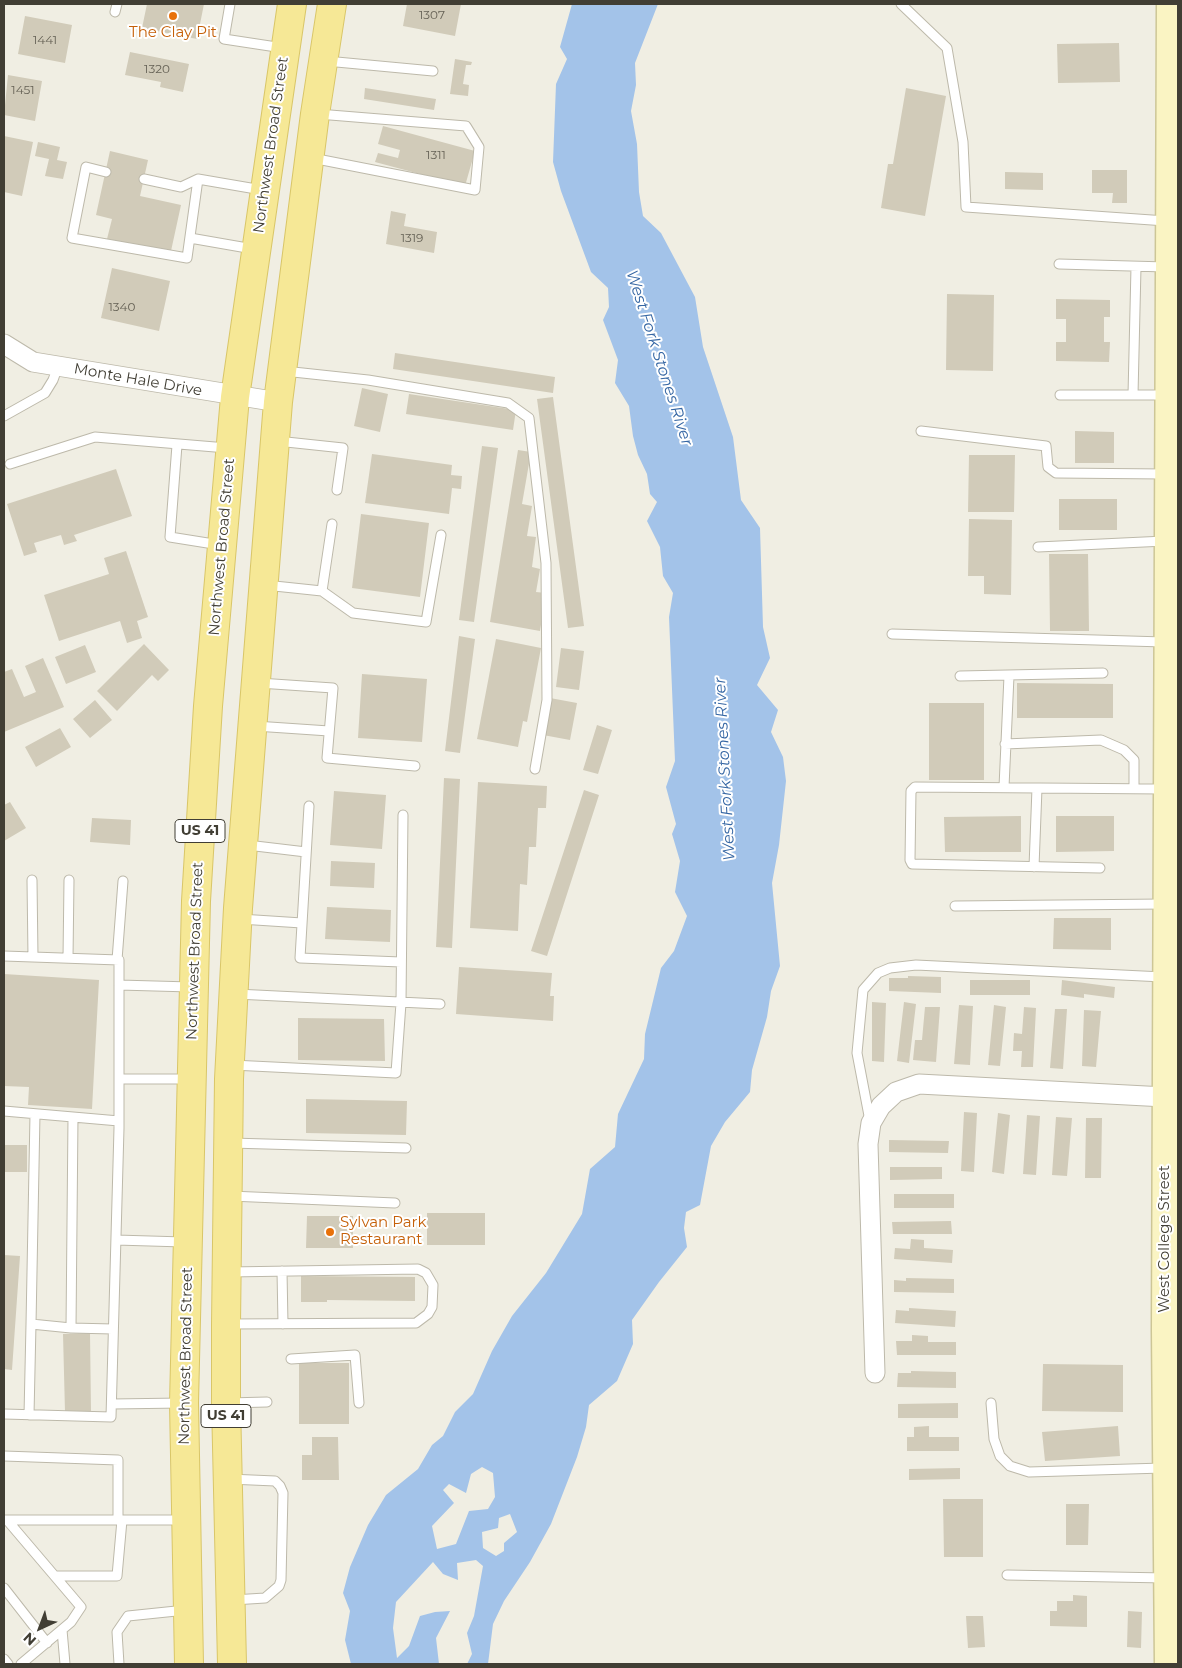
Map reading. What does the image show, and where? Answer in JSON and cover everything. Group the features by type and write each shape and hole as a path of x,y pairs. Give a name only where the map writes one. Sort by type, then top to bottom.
{"main road":[{"name":"Northwest Broad Street","path":"189,1664 184,1403 190,1079 208,706 235,397 292,4"},
{"name":"US 41","path":"232,1664 226,1324 229,1072 237,918 262,585 281,371 315,114 332,4"},
{"path":"219,581 262,585"},
{"path":"208,706 253,705"},
{"path":"190,1079 229,1072"},
{"path":"184,1403 226,1403"}],"street":[{"name":"West College Street","path":"1168,1664 1173,1579 1170,1479 1170,1367 1164,1330 1165,1097 1172,1047 1172,977 1166,904 1167,789 1173,728 1167,642 1173,616 1168,541 1170,4"},
{"name":"Monte Hale Drive","path":"4,344 33,362 235,397 278,402"},
{"path":"875,1373 868,1144 871,1123 881,1106 896,1092 919,1084 1165,1097"}],"lane":[{"path":"230,4 224,39 285,48"},
{"path":"901,4 947,48 963,142 966,207 1169,221"},
{"path":"324,61 433,71"},
{"path":"309,158 475,190 480,147 466,126 315,114"},
{"path":"106,172 86,168 72,238 186,258 198,179"},
{"path":"144,180 182,187 198,179 264,191"},
{"path":"190,238 256,250"},
{"path":"1059,264 1136,268 1169,266"},
{"path":"1133,395 1136,268"},
{"path":"4,416 45,393 53,380 58,366"},
{"path":"281,371 368,380 508,403 529,418 546,563 547,700 535,769"},
{"path":"1060,395 1168,395"},
{"path":"921,431 1046,446 1048,467 1056,473 1168,474"},
{"path":"10,464 95,437 230,448"},
{"path":"275,441 343,448 337,490"},
{"path":"177,445 170,537 222,545"},
{"path":"322,591 332,524"},
{"path":"262,585 322,591 353,613 426,622 441,535"},
{"path":"1038,547 1168,541"},
{"path":"892,634 1167,642"},
{"path":"960,676 1103,673"},
{"path":"1004,787 1008,676"},
{"path":"253,705 333,688 327,758 415,766"},
{"path":"253,705 329,731"},
{"path":"1005,744 1101,740 1124,750 1134,760 1134,788"},
{"path":"1100,868 912,864 910,860 912,788 1167,789"},
{"path":"1034,867 1037,788"},
{"path":"308,806 300,958 401,962"},
{"path":"229,1072 396,1073 401,1008 403,816"},
{"path":"242,844 306,852"},
{"path":"32,880 33,957"},
{"path":"68,958 69,880"},
{"path":"4,1414 111,1417 119,1121 118,960 122,880"},
{"path":"955,906 1166,904"},
{"path":"237,918 302,923"},
{"path":"4,956 118,960"},
{"path":"871,1123 857,1052 863,990 878,972 890,968 916,965 1172,977"},
{"path":"119,985 193,988"},
{"path":"233,994 401,1008 440,1004"},
{"path":"119,1079 190,1079"},
{"path":"4,1112 119,1121"},
{"path":"29,1415 35,1114"},
{"path":"71,1328 74,1117"},
{"path":"228,1143 406,1148"},
{"path":"227,1196 395,1203"},
{"path":"116,1240 187,1242"},
{"path":"226,1324 416,1323 428,1314 432,1307 433,1285 426,1273 418,1269 227,1272"},
{"path":"282,1271 283,1324"},
{"path":"31,1324 71,1328 114,1329"},
{"path":"291,1359 355,1355 359,1403"},
{"path":"226,1403 267,1402"},
{"path":"112,1404 184,1403"},
{"path":"991,1403 994,1439 1000,1456 1010,1466 1029,1472 1170,1479"},
{"path":"4,1456 118,1460 120,1520 117,1576 55,1576"},
{"path":"228,1478 275,1481 280,1486 282,1493 281,1580 279,1586 264,1598 230,1600"},
{"path":"6,1520 186,1520"},
{"path":"6,1520 81,1607 72,1622 22,1664"},
{"path":"1007,1575 1173,1579"},
{"path":"4,1588 47,1643"},
{"path":"119,1664 117,1632 128,1616 188,1610"},
{"path":"62,1630 65,1664"},
{"path":"4,1659 8,1664"}],"water":[{"name":"West Fork Stones River","path":"572,4 658,4 635,63 636,85 631,111 637,144 639,192 643,216 661,233 695,297 703,347 733,437 741,500 760,528 763,627 770,658 757,685 778,710 771,732 783,757 786,781 779,845 772,883 780,966 771,991 767,1017 752,1070 750,1092 725,1122 711,1146 700,1205 686,1212 684,1228 687,1247 632,1320 633,1344 617,1381 589,1405 586,1427 577,1457 551,1524 530,1562 504,1601 493,1624 488,1664 467,1664 472,1654 467,1633 474,1616 483,1566 476,1560 457,1563 458,1580 443,1574 433,1562 396,1602 393,1628 397,1658 409,1646 420,1616 450,1611 436,1638 439,1664 351,1664 345,1640 350,1611 343,1593 350,1567 368,1525 386,1495 418,1469 432,1445 443,1436 455,1412 473,1394 492,1351 512,1316 546,1273 582,1214 590,1169 615,1147 618,1114 644,1059 645,1034 661,968 674,951 687,916 675,892 680,861 672,834 676,824 666,787 675,761 669,617 673,593 663,576 660,547 647,521 657,502 650,494 647,474 638,455 629,406 615,383 618,360 603,320 609,307 608,288 591,272 561,191 553,162 556,84 567,59 560,47","holes":["482,1467 493,1473 495,1497 488,1509 469,1511 456,1544 437,1549 432,1526 454,1503 443,1490 449,1484 466,1493 471,1474","510,1514 517,1532 504,1543 504,1551 496,1556 483,1548 482,1532 498,1528 499,1518"]}],"building":[{"name":"The Clay Pit","path":"147,4 204,4 197,39 142,28"},
{"path":"407,4 461,4 455,36 403,26"},
{"path":"25,16 72,25 65,63 18,54"},
{"path":"1119,43 1120,82 1058,83 1057,44"},
{"path":"130,52 189,64 183,92 160,87 161,82 125,75"},
{"path":"455,59 472,62 471,65 466,65 463,84 469,85 468,96 450,94"},
{"path":"8,75 42,81 35,121 4,115"},
{"path":"365,88 436,99 434,110 364,99"},
{"path":"906,88 946,96 925,216 881,208 888,164 893,164"},
{"path":"383,126 475,151 465,186 375,162 378,153 398,158 400,150 378,144"},
{"path":"4,136 33,142 22,196 4,192"},
{"path":"38,142 60,147 57,160 67,162 63,179 45,176 49,159 35,156"},
{"path":"110,151 148,160 140,196 181,205 171,251 107,239 112,219 96,215"},
{"path":"1092,170 1127,170 1127,203 1112,203 1113,193 1092,193"},
{"path":"1005,172 1043,173 1043,190 1005,189"},
{"path":"391,211 406,214 404,226 437,232 434,253 386,244"},
{"path":"112,268 170,281 159,331 101,318"},
{"path":"947,294 994,295 993,371 946,370"},
{"path":"1056,299 1110,300 1110,317 1104,317 1104,342 1110,342 1109,362 1056,361 1056,342 1066,342 1066,319 1056,319"},
{"path":"395,353 555,377 553,393 393,369"},
{"path":"362,388 388,394 380,432 354,426"},
{"path":"409,394 516,410 513,430 406,414"},
{"path":"553,397 584,626 568,628 537,399"},
{"path":"1075,431 1114,432 1114,463 1075,463"},
{"path":"482,446 498,448 474,622 459,620"},
{"path":"518,450 531,452 522,504 532,506 527,536 536,537 532,567 540,569 536,592 546,593 540,631 490,622"},
{"path":"372,454 452,465 451,475 462,476 461,489 452,488 449,514 365,503"},
{"path":"969,455 1015,455 1014,512 968,512"},
{"path":"116,469 132,516 74,535 77,541 64,545 61,535 34,543 37,552 24,556 7,504"},
{"path":"1059,499 1117,499 1117,530 1059,530"},
{"path":"361,514 429,523 420,597 352,588"},
{"path":"969,519 1012,520 1011,595 984,594 984,576 968,576"},
{"path":"126,551 148,617 137,621 142,638 127,643 120,621 59,641 44,595 109,574 104,558"},
{"path":"1049,554 1088,554 1089,631 1050,631"},
{"path":"459,636 475,639 460,753 445,751"},
{"path":"496,639 541,648 527,722 523,721 518,747 477,739"},
{"path":"144,644 169,670 158,681 152,675 117,711 97,691"},
{"path":"85,645 96,672 66,684 55,657"},
{"path":"561,648 584,651 579,690 556,687"},
{"path":"43,658 64,707 4,732 4,672 12,669 24,697 36,692 25,666"},
{"path":"362,674 427,679 422,742 358,738"},
{"path":"1017,683 1113,684 1113,718 1017,718"},
{"path":"550,698 577,703 570,740 543,735"},
{"path":"95,700 112,720 90,738 73,719"},
{"path":"929,703 984,703 984,780 929,780"},
{"path":"597,725 612,730 598,774 583,770"},
{"path":"60,728 71,747 36,767 25,747"},
{"path":"444,778 460,779 452,948 436,947"},
{"path":"478,782 547,786 546,808 538,808 536,847 529,847 527,885 520,884 518,931 470,928"},
{"path":"584,790 599,795 547,956 531,951"},
{"path":"334,791 386,795 382,849 330,845"},
{"path":"10,802 26,828 4,841 4,805"},
{"path":"1021,816 1021,852 945,852 944,817"},
{"path":"1056,816 1114,816 1114,851 1056,852"},
{"path":"92,818 131,820 130,845 90,842"},
{"path":"331,861 375,863 374,888 330,886"},
{"path":"327,907 391,910 390,942 325,939"},
{"path":"1054,918 1111,918 1111,950 1053,949"},
{"path":"459,967 552,973 550,996 554,996 553,1021 456,1014"},
{"path":"4,974 99,980 92,1109 28,1105 29,1087 4,1086"},
{"path":"908,976 941,977 941,993 889,991 889,978 908,978"},
{"path":"970,980 1030,980 1030,995 970,995"},
{"path":"1062,980 1115,987 1114,998 1084,994 1084,998 1061,995"},
{"path":"872,1002 886,1003 884,1062 872,1061"},
{"path":"904,1002 916,1004 909,1063 897,1061"},
{"path":"959,1005 973,1006 970,1065 954,1064"},
{"path":"994,1005 1006,1007 1000,1066 988,1065"},
{"path":"925,1007 940,1007 936,1062 913,1060 915,1040 922,1040"},
{"path":"1024,1007 1036,1008 1033,1067 1021,1067 1022,1051 1013,1051 1014,1033 1022,1034"},
{"path":"1055,1009 1067,1009 1063,1069 1050,1068"},
{"path":"1084,1010 1101,1011 1096,1067 1082,1066"},
{"path":"298,1018 384,1019 385,1061 298,1060"},
{"path":"306,1099 407,1101 406,1135 306,1133"},
{"path":"964,1112 977,1113 974,1172 961,1171"},
{"path":"998,1113 1010,1115 1004,1174 992,1172"},
{"path":"1027,1115 1040,1116 1036,1175 1023,1174"},
{"path":"1056,1117 1072,1118 1067,1176 1052,1175"},
{"path":"1086,1118 1102,1118 1101,1178 1085,1178"},
{"path":"889,1140 949,1141 948,1153 889,1152"},
{"path":"4,1145 27,1145 27,1172 4,1172"},
{"path":"890,1167 942,1167 942,1179 890,1180"},
{"path":"894,1194 954,1194 954,1208 894,1208"},
{"path":"427,1213 485,1213 485,1245 427,1245"},
{"name":"Sylvan Park Restaurant","path":"307,1216 353,1216 353,1248 306,1248"},
{"path":"951,1221 952,1234 893,1234 892,1222"},
{"path":"911,1239 924,1240 924,1248 953,1250 952,1263 894,1259 895,1248 910,1249"},
{"path":"4,1255 20,1256 12,1370 4,1369"},
{"path":"301,1276 415,1277 415,1301 327,1300 327,1302 301,1302"},
{"path":"906,1278 954,1279 954,1293 894,1292 894,1280 906,1281"},
{"path":"909,1308 956,1311 955,1327 895,1323 896,1310 909,1311"},
{"path":"90,1333 91,1412 65,1412 63,1334"},
{"path":"912,1335 928,1336 928,1342 956,1342 956,1355 897,1355 896,1341 912,1341"},
{"path":"299,1363 349,1363 349,1424 299,1424"},
{"path":"1043,1364 1123,1365 1123,1412 1042,1411"},
{"path":"911,1371 956,1372 956,1388 897,1387 898,1373 911,1373"},
{"path":"958,1403 958,1418 898,1418 898,1404"},
{"path":"929,1426 929,1437 959,1437 959,1451 907,1451 907,1437 914,1437 914,1427"},
{"path":"1118,1426 1120,1456 1045,1461 1042,1432"},
{"path":"312,1437 338,1437 339,1480 302,1480 302,1455 312,1455"},
{"path":"960,1468 960,1479 909,1480 909,1469"},
{"path":"943,1499 983,1499 983,1557 944,1557"},
{"path":"1066,1504 1089,1504 1088,1545 1066,1545"},
{"path":"1073,1595 1087,1596 1087,1627 1050,1626 1050,1611 1057,1611 1057,1601 1073,1601"},
{"path":"1128,1611 1142,1612 1141,1648 1127,1647"},
{"path":"966,1616 983,1616 985,1647 968,1648"}],"place":[{"name":"The Clay Pit","path":"173,16"},
{"name":"Sylvan Park Restaurant","path":"330,1232"}]}
